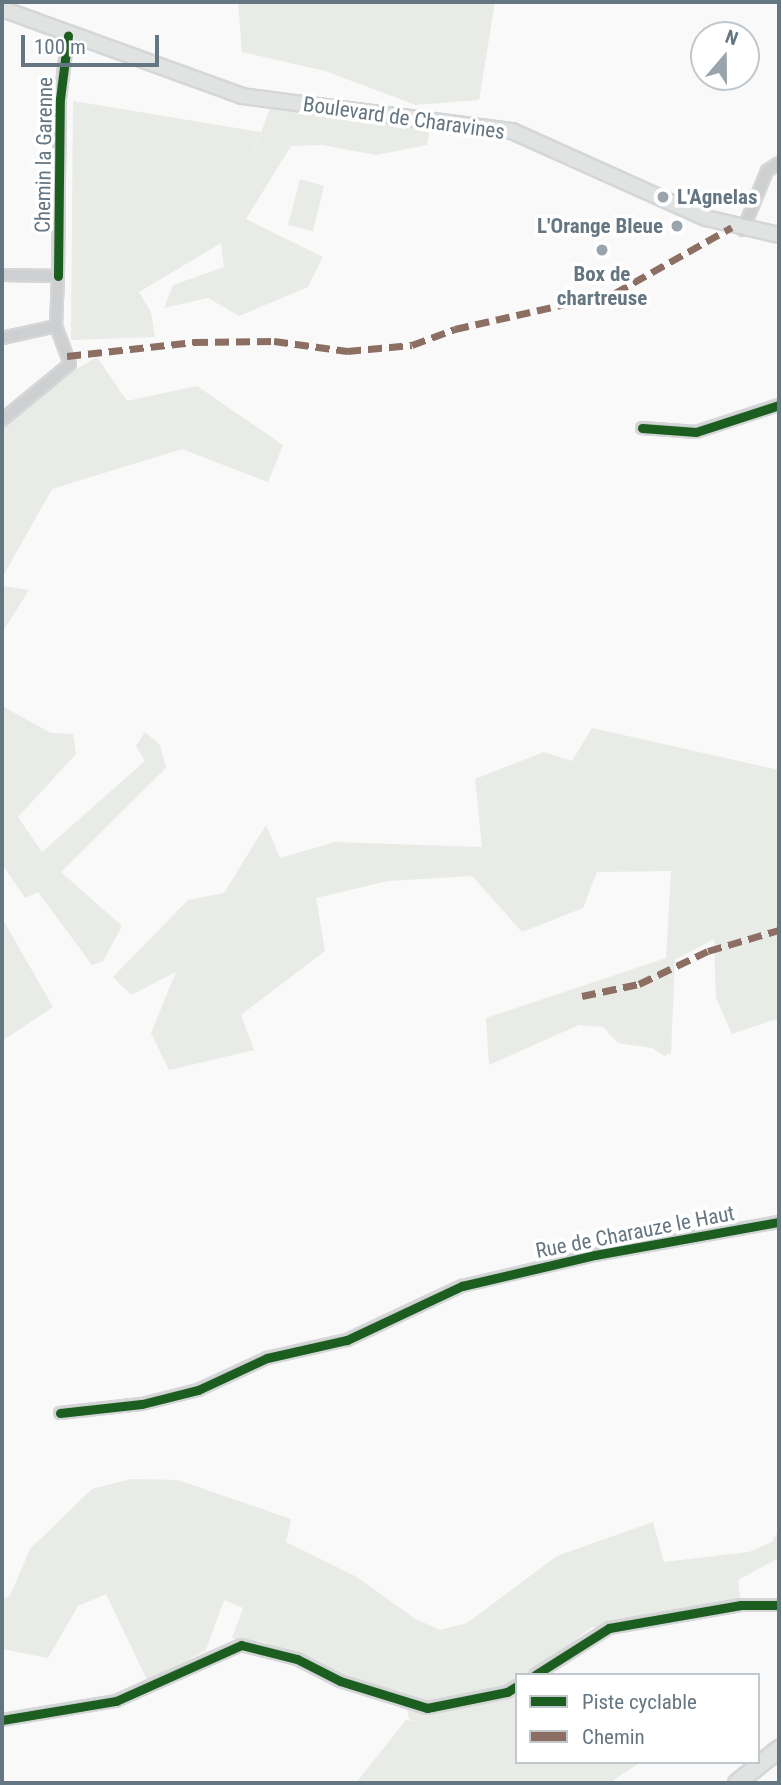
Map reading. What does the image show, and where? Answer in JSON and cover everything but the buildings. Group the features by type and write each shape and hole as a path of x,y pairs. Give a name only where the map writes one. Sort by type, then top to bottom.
{"main road":[{"name":"Boulevard de Charavines","path":"2,9 64,35 242,96 512,131 706,218 743,230 779,235"},
{"path":"737,1783 779,1749"}],"street":[{"name":"Chemin la Garenne","path":"2,419 70,364 56,326 60,99 64,35"},
{"path":"743,230 767,171 779,163"},
{"path":"2,275 58,276"},
{"path":"2,338 56,326"},
{"path":"642,428 696,432 779,405"},
{"name":"Rue de Charauze le Haut","path":"60,1413 142,1404 198,1390 267,1358 347,1340 462,1286 595,1255 779,1222"},
{"path":"538,1673 609,1628 741,1605 779,1605"},
{"path":"2,1720 116,1701 241,1645 297,1659 340,1681 427,1708 507,1692 515,1687"}],"shaded area":[{"path":"238,2 495,2 479,100 416,105 325,71 242,52"},
{"path":"73,101 261,132 233,212 270,108 431,120 427,145 376,155 322,145 291,146 246,219 323,257 308,287 239,316 208,298 164,308 173,285 224,267 221,243 139,292 151,312 155,337 71,340"},
{"path":"300,179 324,186 313,231 288,225"},
{"path":"97,357 127,401 197,386 283,445 268,482 182,449 52,489 2,578 2,428 73,371"},
{"path":"2,586 29,590 2,633"},
{"path":"2,706 51,733 73,734 76,754 18,817 42,852 145,761 136,746 145,732 160,745 166,768 61,872 122,926 103,961 92,965 38,892 25,898 2,864"},
{"path":"592,728 779,770 779,1018 732,1034 716,998 714,939 675,960 671,1053 665,1056 652,1048 618,1043 603,1027 579,1025 489,1065 486,1018 666,958 671,871 597,872 583,908 522,932 472,876 388,881 316,898 325,951 241,1015 254,1050 169,1070 151,1033 176,972 131,995 113,977 188,900 224,893 266,825 280,858 335,842 482,847 475,779 544,752 572,761"},
{"path":"2,918 53,1007 2,1041"},
{"path":"131,1479 178,1480 291,1519 286,1542 357,1577 414,1618 440,1630 467,1623 557,1556 653,1522 664,1562 749,1552 772,1542 779,1530 779,1558 738,1580 741,1605 609,1628 592,1627 552,1658 544,1673 515,1673 515,1764 638,1764 609,1783 356,1783 406,1720 416,1721 409,1719 405,1699 264,1642 232,1638 243,1608 224,1600 206,1650 148,1682 106,1594 78,1606 48,1658 2,1649 2,1599 10,1596 30,1549 92,1489"}],"marked path":[{"path":"67,356 194,342 274,341 347,351 412,345 455,329 615,293 732,227"},
{"path":"582,996 639,984 708,951 779,930"}],"cycle path":[{"path":"58,276 60,99 68,36"},
{"path":"642,428 696,432 779,405"},
{"path":"60,1413 142,1404 198,1390 267,1358 347,1340 462,1286 595,1255 779,1222"},
{"path":"538,1673 609,1628 741,1605 779,1605"},
{"path":"2,1720 116,1701 241,1645 297,1659 340,1681 427,1708 507,1692 515,1687"}],"place":[{"name":"L'Agnelas","path":"663,197"},
{"name":"L'Orange Bleue","path":"677,226"},
{"name":"Box de chartreuse","path":"602,250"}]}
